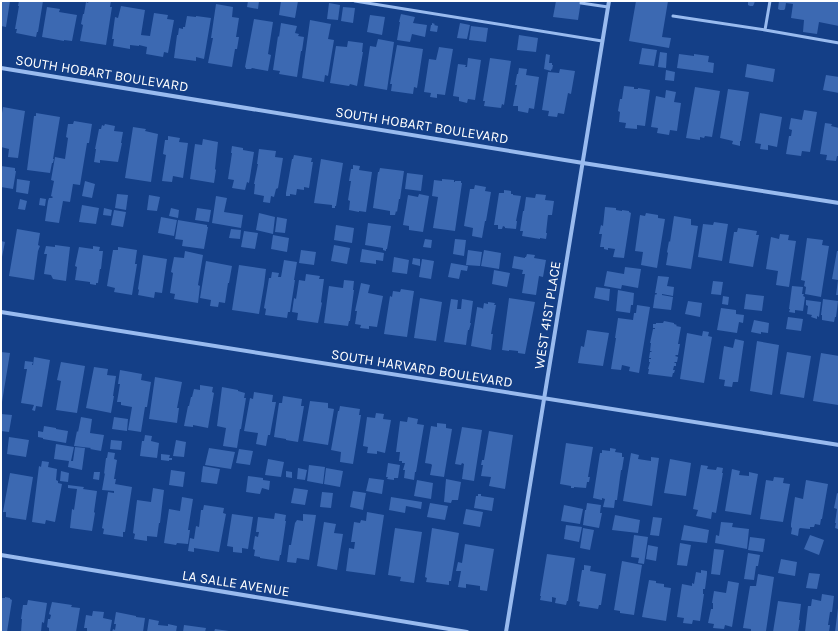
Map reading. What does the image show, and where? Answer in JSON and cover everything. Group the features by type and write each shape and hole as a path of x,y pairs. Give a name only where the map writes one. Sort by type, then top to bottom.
{"street":[{"name":"WEST 41ST PLACE","path":"506,632 609,1"},
{"name":"SOUTH HOBART BOULEVARD","path":"1,68 583,163 839,203"},
{"name":"SOUTH HARVARD BOULEVARD","path":"1,312 839,445"},
{"name":"LA SALLE AVENUE","path":"1,555 467,632"}],"lane":[{"path":"355,1 602,41"},
{"path":"765,30 770,1"},
{"path":"581,3 608,7"},
{"path":"673,16 839,42"}],"building":[{"path":"1,1 10,1 6,27 1,26"},
{"path":"19,1 43,1 36,37 16,33 17,29 15,29"},
{"path":"89,1 111,1 110,7 112,7 106,45 80,41 83,25 81,24 83,14 86,2 88,3"},
{"path":"248,1 259,1 258,9 247,7"},
{"path":"281,1 298,1 295,18 279,15"},
{"path":"556,1 581,1 578,20 553,17"},
{"path":"636,1 668,1 662,37 671,38 669,48 629,41"},
{"path":"748,1 755,1 753,6 748,5"},
{"path":"779,1 839,1 839,26 819,22 817,34 803,32 804,20 791,18 793,4 786,3 785,9 780,10 778,9"},
{"path":"329,3 340,5 338,20 327,19"},
{"path":"216,4 233,7 232,17 239,18 236,37 239,37 232,67 208,63 213,38 211,38"},
{"path":"121,6 145,10 141,35 150,36 154,13 168,15 167,19 174,20 168,53 164,52 163,57 146,54 147,47 139,45 130,45 130,49 113,46 114,39 112,39 115,17 118,18"},
{"path":"47,7 60,9 59,12 77,15 72,41 42,37"},
{"path":"343,7 355,8 353,23 341,21"},
{"path":"401,14 415,17 413,23 427,25 425,37 412,34 410,42 397,40"},
{"path":"370,15 385,17 382,35 367,32"},
{"path":"187,16 211,18 204,59 196,57 196,61 174,58 179,28 183,29 183,27 185,27"},
{"path":"254,19 273,22 268,54 271,55 268,71 252,68 246,69 245,67"},
{"path":"310,20 331,24 328,39 334,40 328,76 325,75 324,82 302,78"},
{"path":"281,23 297,26 295,33 299,34 298,36 304,37 297,77 279,74 280,71 273,70"},
{"path":"432,23 438,26 437,32 430,31"},
{"path":"460,23 470,25 467,39 457,38"},
{"path":"471,26 488,28 486,42 469,40"},
{"path":"519,35 538,38 536,52 517,50"},
{"path":"378,39 394,42 387,90 364,86 370,46 376,47"},
{"path":"348,41 363,43 363,52 357,86 350,84 349,86 330,83 336,46 347,47"},
{"path":"397,45 423,49 417,88 414,87 413,94 391,91 392,84 390,84"},
{"path":"439,47 453,49 445,95 437,94 437,98 430,97 431,93 424,92 429,59 436,60"},
{"path":"642,48 657,50 654,66 639,64"},
{"path":"660,52 667,53 666,68 658,67"},
{"path":"546,54 550,55 549,63 552,63 553,65 551,71 544,69"},
{"path":"679,54 709,56 708,62 714,63 713,73 677,68"},
{"path":"468,58 481,60 475,100 468,99 467,103 459,101 459,97 453,96 458,64 466,65 465,67 467,67"},
{"path":"490,58 511,61 504,105 502,104 501,108 484,106 485,101 483,101"},
{"path":"747,64 775,69 773,82 745,77"},
{"path":"519,68 527,69 526,75 539,77 534,109 529,108 528,113 518,111 518,106 513,106 517,85 515,85"},
{"path":"560,69 575,71 571,94 568,93 564,114 558,113 557,117 548,116 549,111 542,110 548,72 559,73"},
{"path":"666,70 675,72 674,81 665,80"},
{"path":"826,75 839,77 839,93 823,90"},
{"path":"624,86 634,87 634,89 638,88 650,90 645,126 637,125 637,129 625,128 626,123 619,122 620,112 618,111"},
{"path":"695,87 720,91 712,137 700,137 700,140 686,138"},
{"path":"728,89 749,92 740,146 732,144 733,141 720,138"},
{"path":"666,90 676,92 674,102 681,103 677,131 670,130 669,135 657,133 658,128 651,127 656,96 665,98"},
{"path":"3,107 25,111 18,158 8,157 9,149 1,147 1,119"},
{"path":"804,110 817,112 810,152 802,151 801,156 786,154 789,136 791,136 792,130 789,129 791,118 802,120"},
{"path":"36,113 60,117 54,159 50,173 27,170 34,116 36,116"},
{"path":"760,113 782,117 777,147 768,145 768,150 760,149 761,144 755,143"},
{"path":"74,121 92,124 89,143 87,143 80,185 73,184 70,202 63,201 59,223 45,221 49,198 53,197 51,196 54,181 51,180 55,157 65,159 68,124 73,124"},
{"path":"825,123 832,124 831,126 839,128 839,156 837,156 836,161 826,160 827,155 820,154"},
{"path":"105,124 115,126 114,131 123,132 118,162 100,160 100,163 94,162 99,129 101,129 102,125 104,126"},
{"path":"133,127 146,129 145,131 158,134 151,182 125,178"},
{"path":"168,136 180,138 179,142 188,143 183,178 173,176 172,182 162,181 166,155 163,154 165,140 168,140"},
{"path":"203,139 218,142 214,183 190,179 195,144 202,145"},
{"path":"232,146 254,152 249,183 247,182 245,190 232,188 234,180 228,179"},
{"path":"259,149 276,151 275,157 283,158 278,188 276,189 274,197 271,196 270,203 263,202 264,196 254,194"},
{"path":"294,155 312,158 311,162 313,162 309,188 304,187 304,190 297,189 296,195 290,194 290,196 286,196 292,159"},
{"path":"321,159 343,163 335,208 332,208 332,205 314,203"},
{"path":"353,165 360,166 359,170 372,172 366,212 349,210 350,201 348,200 351,181 349,181"},
{"path":"1,166 15,168 16,171 13,189 1,187"},
{"path":"380,168 404,171 400,199 395,215 390,215 390,211 373,208 378,172"},
{"path":"407,173 423,175 421,191 405,189"},
{"path":"17,179 30,181 28,194 16,192"},
{"path":"442,179 454,180 454,182 461,181 462,183 455,231 433,228 438,197 432,196 434,180 442,181"},
{"path":"85,181 95,184 92,198 82,196"},
{"path":"475,185 486,187 485,191 491,192 482,238 472,236 473,228 464,226 470,189 474,189"},
{"path":"504,190 511,191 511,194 513,195 521,196 516,229 505,228 503,226 502,229 498,229 498,225 494,225 499,193 504,193"},
{"path":"117,194 128,195 126,210 115,208"},
{"path":"419,194 429,196 423,232 409,230 409,226 403,225 408,195 418,197"},
{"path":"536,194 546,195 545,200 554,201 552,215 548,215 546,239 522,236 523,231 520,231 526,197 535,198"},
{"path":"149,195 160,197 157,211 147,210"},
{"path":"216,196 227,198 224,212 243,215 241,228 212,223"},
{"path":"40,198 46,199 45,206 39,205"},
{"path":"20,199 27,201 25,210 18,209"},
{"path":"82,205 99,208 96,224 79,222"},
{"path":"605,207 629,211 631,213 624,258 613,257 615,249 608,248 608,250 604,249 604,247 600,247 602,234 599,234 601,225 603,226"},
{"path":"104,208 112,210 111,216 103,215"},
{"path":"171,208 179,210 178,218 169,216"},
{"path":"197,208 211,210 209,222 195,220"},
{"path":"114,210 126,212 123,227 111,225"},
{"path":"259,213 275,217 273,234 256,230"},
{"path":"646,213 658,215 658,218 665,219 657,268 641,265 643,252 635,251 640,215 645,216"},
{"path":"674,216 691,219 691,225 698,226 691,269 666,265"},
{"path":"161,217 177,220 174,236 158,233"},
{"path":"277,217 287,219 285,233 275,232"},
{"path":"178,220 207,225 208,227 204,249 182,246 183,240 175,239"},
{"path":"714,222 728,224 722,261 698,257 703,224 713,225"},
{"path":"368,223 391,226 386,251 383,250 383,248 365,245"},
{"path":"336,225 354,228 352,243 334,240"},
{"path":"738,228 757,231 756,235 759,235 753,267 729,263 734,232 737,232"},
{"path":"17,229 40,233 38,245 40,246 34,280 9,276"},
{"path":"231,229 241,230 240,239 229,238"},
{"path":"244,231 258,233 255,249 241,247"},
{"path":"780,234 789,235 788,240 796,241 789,287 776,285 778,271 766,269 771,237 779,239"},
{"path":"273,235 289,238 287,252 271,249"},
{"path":"807,238 823,240 822,245 829,246 821,297 805,294 805,281 801,280"},
{"path":"425,239 432,240 431,248 423,247"},
{"path":"455,239 466,240 464,256 453,254"},
{"path":"1,241 5,242 2,257 1,257"},
{"path":"55,245 70,247 66,281 53,279 51,275 44,274 47,254 44,254 46,246 55,247"},
{"path":"334,245 350,248 347,264 331,261"},
{"path":"93,246 100,247 99,251 103,251 101,269 98,283 96,283 96,285 90,284 90,282 75,280 77,267 75,266 79,247 93,249"},
{"path":"118,247 137,250 135,264 137,264 132,295 114,292 115,288 107,286 113,250 118,250"},
{"path":"362,249 384,253 383,261 376,260 376,264 360,262"},
{"path":"301,250 316,252 314,265 299,263"},
{"path":"468,250 482,252 480,266 466,265"},
{"path":"484,250 501,253 499,269 481,266"},
{"path":"185,251 203,255 198,285 200,286 198,303 174,299 175,294 170,293 173,273 171,272 174,257 184,258"},
{"path":"837,251 839,251 839,295 836,295 838,280 832,279"},
{"path":"527,254 535,255 534,258 546,260 543,277 539,276 536,295 522,293 525,274 522,274 523,270 512,268 514,256 525,258"},
{"path":"143,255 167,259 162,293 155,292 154,298 138,295"},
{"path":"394,257 409,260 407,274 392,272"},
{"path":"413,258 420,259 420,266 412,264"},
{"path":"422,259 434,261 431,279 419,277"},
{"path":"284,260 297,262 290,312 288,312 287,318 265,315 266,309 264,308 269,278 271,278 272,272 279,273 278,277 281,277"},
{"path":"206,261 232,266 225,303 219,302 218,307 210,306 211,300 200,298"},
{"path":"451,263 468,266 467,271 461,270 459,279 448,277"},
{"path":"239,265 266,269 259,314 232,310"},
{"path":"625,267 641,269 638,288 622,285 621,289 604,286 607,271 624,274"},
{"path":"494,270 510,273 507,287 492,284"},
{"path":"306,274 320,276 319,279 324,279 322,303 318,323 297,320 298,313 292,312 299,280 305,281"},
{"path":"658,276 669,277 667,286 674,287 673,296 662,294 673,297 671,310 653,308 655,294 656,295 657,293 655,293"},
{"path":"344,280 354,281 350,321 348,326 324,323 329,286 343,288"},
{"path":"713,281 723,282 721,295 711,294"},
{"path":"361,283 370,285 368,293 383,296 377,327 369,326 369,329 360,328 361,325 355,324 357,311 355,311"},
{"path":"792,286 803,287 802,294 804,294 803,296 805,297 803,311 795,310 795,313 789,312"},
{"path":"596,287 610,289 609,301 594,298"},
{"path":"401,289 414,291 407,337 384,334 390,296 392,297 393,291 400,292"},
{"path":"618,290 634,293 633,305 631,305 630,313 616,311"},
{"path":"746,294 764,296 762,311 744,309"},
{"path":"723,296 729,297 728,305 722,304"},
{"path":"420,298 442,302 436,341 414,338"},
{"path":"509,298 535,302 525,354 518,353 518,351 502,350"},
{"path":"451,299 458,300 457,309 461,309 462,299 473,301 471,323 468,330 466,345 444,342"},
{"path":"823,299 838,301 834,322 822,320 821,315"},
{"path":"806,300 821,302 819,317 817,316 817,319 811,317 812,315 807,314 808,306 806,305"},
{"path":"688,301 702,303 700,317 685,314"},
{"path":"488,302 495,303 494,305 496,305 491,334 493,334 491,350 471,346 477,307 483,309 484,303 488,304"},
{"path":"637,305 650,307 639,373 629,371 630,367 622,365 621,370 611,369 618,318 633,320"},
{"path":"721,308 736,310 736,314 744,315 743,323 739,322 737,333 717,330"},
{"path":"788,317 803,319 801,331 786,329"},
{"path":"754,320 769,323 768,333 761,332 761,334 751,332"},
{"path":"664,321 674,323 677,325 676,326 681,327 678,355 675,356 678,357 677,362 674,363 676,363 676,366 674,366 673,370 675,370 672,377 648,374 649,359 651,359 649,358 650,352 652,351 650,351 650,343 653,329 655,329 653,328 653,324 663,323"},
{"path":"587,330 609,333 603,366 578,363 581,346 584,347"},
{"path":"703,331 709,332 708,336 712,337 704,383 680,379 687,333 702,336"},
{"path":"735,339 744,341 738,382 733,382 732,387 724,386 725,380 719,379 724,346 733,348"},
{"path":"757,341 779,345 772,395 750,391"},
{"path":"1,352 10,353 2,402 1,401"},
{"path":"787,352 811,356 804,398 780,394"},
{"path":"821,353 839,356 838,405 813,401"},
{"path":"34,357 50,360 42,407 36,406 35,411 32,410 34,405 21,403 27,369 24,369 25,361 33,362 33,365"},
{"path":"61,362 85,366 77,413 56,410 61,381 57,380"},
{"path":"94,367 108,369 107,375 116,376 111,413 86,408"},
{"path":"120,370 142,374 141,380 151,382 141,432 128,430 132,407 121,405 121,402 117,402 120,384 118,384"},
{"path":"155,377 182,382 177,408 179,408 177,423 149,419"},
{"path":"200,385 213,387 212,392 214,393 208,428 193,425 193,427 184,426 188,406 194,389 200,390"},
{"path":"222,387 245,393 244,398 246,398 237,448 223,446 226,428 217,426"},
{"path":"254,392 273,395 272,402 276,402 270,435 268,435 266,446 256,444 258,433 244,431 250,398 253,399"},
{"path":"283,396 302,399 301,406 304,406 298,442 274,437 279,403 282,403"},
{"path":"310,401 328,403 328,408 334,409 328,445 303,441"},
{"path":"340,406 360,409 359,415 361,415 353,464 340,462 341,452 331,450"},
{"path":"376,413 384,414 383,419 391,420 385,453 377,451 377,454 367,453 368,447 363,446 367,417 375,418"},
{"path":"1,414 12,415 9,432 1,431"},
{"path":"81,417 92,419 90,433 104,435 101,451 74,446"},
{"path":"114,417 128,419 127,431 112,429"},
{"path":"408,417 418,419 417,424 424,425 414,480 404,478 405,470 403,470 405,463 399,461 400,452 396,452 400,421 407,422"},
{"path":"437,423 446,424 446,428 452,429 444,477 430,475 432,465 425,463 431,426 437,427"},
{"path":"44,426 68,431 66,443 38,437 38,431 43,432"},
{"path":"462,427 482,430 474,481 462,479 464,464 455,464"},
{"path":"489,431 513,435 505,489 489,486 491,477 481,476 483,465 481,465 482,460 484,460"},
{"path":"145,435 152,436 151,441 159,443 157,458 140,456 142,441 144,441"},
{"path":"9,437 29,440 26,457 7,454"},
{"path":"111,440 122,441 121,450 110,449"},
{"path":"176,440 186,442 184,457 173,456"},
{"path":"566,443 593,447 588,477 590,477 586,488 571,488 571,486 560,484"},
{"path":"56,444 74,447 71,461 73,461 75,447 85,448 82,470 68,467 69,461 54,459"},
{"path":"209,448 235,452 231,469 205,465"},
{"path":"610,448 616,449 615,452 622,453 622,457 624,457 617,500 615,500 614,508 603,507 605,499 602,498 602,500 593,498 600,453 602,453 602,450 610,451"},
{"path":"239,449 253,451 250,465 236,463"},
{"path":"108,452 115,453 114,459 117,460 114,479 116,479 115,484 132,487 123,537 103,534 104,529 102,528 108,492 114,493 114,491 102,490"},
{"path":"631,453 639,455 638,459 651,461 651,457 659,458 652,506 623,501"},
{"path":"161,454 170,455 169,458 172,458 172,460 161,460"},
{"path":"268,459 284,462 281,477 265,475"},
{"path":"670,459 691,463 686,496 664,493"},
{"path":"42,461 49,462 48,467 57,469 56,480 58,483 62,484 55,522 46,520 45,524 32,522 39,466 41,467"},
{"path":"388,463 400,465 398,478 394,478 394,480 387,479 388,477 386,477"},
{"path":"309,465 325,467 323,484 307,481"},
{"path":"701,465 708,466 707,469 716,470 717,467 723,468 716,513 712,512 711,519 696,516 698,510 693,509"},
{"path":"203,466 220,469 217,484 201,482"},
{"path":"298,468 307,470 305,480 297,479"},
{"path":"326,468 343,471 340,487 324,484"},
{"path":"732,469 740,471 739,475 749,476 749,472 758,474 751,515 725,511"},
{"path":"171,470 185,472 183,487 169,485"},
{"path":"61,471 69,473 68,482 60,481"},
{"path":"286,471 292,472 292,478 286,477"},
{"path":"94,472 100,472 99,480 93,479"},
{"path":"10,473 33,477 26,520 6,517 6,512 3,512"},
{"path":"248,476 263,478 263,480 270,481 269,490 262,488 260,494 246,492"},
{"path":"774,477 784,478 783,483 790,484 783,522 760,519 766,480 773,481"},
{"path":"369,478 384,480 382,494 366,491"},
{"path":"446,479 461,482 458,500 452,500 451,503 444,502"},
{"path":"417,480 433,483 431,499 414,496"},
{"path":"806,480 828,484 820,525 815,524 814,527 810,527 810,529 800,528 798,536 791,534 791,524 795,497 803,499"},
{"path":"68,485 84,487 83,489 97,491 92,531 70,528 72,509 74,510 77,489 68,488"},
{"path":"153,488 164,490 157,537 147,536 147,541 134,539 135,534 133,533 137,500 151,502"},
{"path":"294,488 308,490 305,505 291,503"},
{"path":"353,491 366,493 363,510 350,507"},
{"path":"322,492 333,493 331,508 320,507"},
{"path":"837,493 839,494 838,529 835,528 837,509 834,508"},
{"path":"478,494 481,494 481,496 494,498 492,511 474,508 476,496 478,496"},
{"path":"182,497 193,499 188,530 190,530 188,544 177,543 176,545 164,543 169,509 180,511"},
{"path":"391,497 422,502 421,509 406,506 405,513 389,510"},
{"path":"430,503 448,506 445,520 427,517"},
{"path":"587,503 601,505 600,513 602,513 599,528 583,525"},
{"path":"204,505 224,508 223,513 226,514 219,552 194,548 194,552 188,551 190,538 194,539 196,526 199,527 201,510 203,510"},
{"path":"564,505 583,509 580,524 561,521"},
{"path":"466,509 483,512 480,527 463,524"},
{"path":"367,512 384,515 375,575 346,571 349,548 354,549 355,542 351,542 354,522 360,523 361,520 366,521"},
{"path":"275,513 286,515 279,561 254,556 255,550 253,549 255,536 258,537 259,532 256,532 258,517 274,519"},
{"path":"232,514 253,517 248,549 242,548 242,553 233,552 233,547 227,546"},
{"path":"303,514 316,515 309,560 297,558 296,563 287,562 289,545 291,545 295,523 297,520 303,521"},
{"path":"615,515 640,520 638,533 612,530"},
{"path":"653,517 662,518 659,536 650,535"},
{"path":"324,522 336,524 334,533 343,534 337,570 317,566"},
{"path":"721,522 733,523 732,527 749,529 747,549 715,543 716,535 719,536"},
{"path":"566,525 582,527 579,542 564,539"},
{"path":"684,525 709,530 707,543 681,540"},
{"path":"395,528 422,532 414,583 400,581 401,577 388,575"},
{"path":"432,528 459,533 451,581 449,581 449,585 426,582 427,578 425,577"},
{"path":"583,528 594,530 590,550 580,548"},
{"path":"634,535 648,537 644,564 638,563 639,558 631,557"},
{"path":"810,535 824,540 819,555 804,549"},
{"path":"750,537 765,539 763,552 748,550"},
{"path":"680,543 691,545 687,566 677,565"},
{"path":"465,544 494,549 487,591 480,590 480,586 466,584 466,588 458,587 461,571 456,571 458,562 462,563"},
{"path":"648,545 658,547 656,561 646,559"},
{"path":"714,549 724,550 720,575 711,574"},
{"path":"748,553 760,555 758,566 756,566 754,580 744,579"},
{"path":"547,554 575,558 568,601 566,605 555,603 556,598 552,597 552,602 540,600"},
{"path":"781,559 797,562 795,576 778,573"},
{"path":"622,561 642,565 634,615 620,613 620,611 614,610"},
{"path":"584,565 591,566 590,571 606,574 601,605 599,605 598,609 579,606 580,602 577,601"},
{"path":"701,570 707,571 707,574 705,589 703,589 704,594 700,621 693,620 692,624 683,623 684,618 677,617 682,584 692,586 692,583 694,584 696,572 701,573"},
{"path":"809,573 820,574 817,589 806,588"},
{"path":"758,574 774,577 766,631 751,632 751,629 743,628 750,586 756,586"},
{"path":"649,580 664,584 664,587 671,588 666,621 642,617"},
{"path":"728,581 739,583 732,627 725,625 724,629 713,628 714,624 708,623 711,609 713,609 712,603 714,591 726,593"},
{"path":"822,594 834,596 832,612 830,612 828,625 830,625 829,632 805,632 808,606 811,606 812,599 821,601"},
{"path":"5,597 12,600 7,632 1,632 1,598"},
{"path":"28,600 47,603 41,632 21,632 23,605 27,605"},
{"path":"778,601 801,604 798,632 773,632"},
{"path":"52,602 72,605 71,607 80,608 76,632 49,632 49,628 47,627 48,619 50,619 51,615 49,614"},
{"path":"838,608 839,632 835,632"},
{"path":"93,611 104,612 103,618 112,620 110,632 87,632 87,628 84,628 86,615 92,616"},
{"path":"116,612 145,618 143,632 112,632 113,629 115,630 116,624 114,624"},
{"path":"149,619 159,621 158,625 168,626 168,624 177,626 176,632 147,632"},
{"path":"184,625 206,628 205,632 183,632"},
{"path":"215,629 229,631 229,632 214,632"}]}
